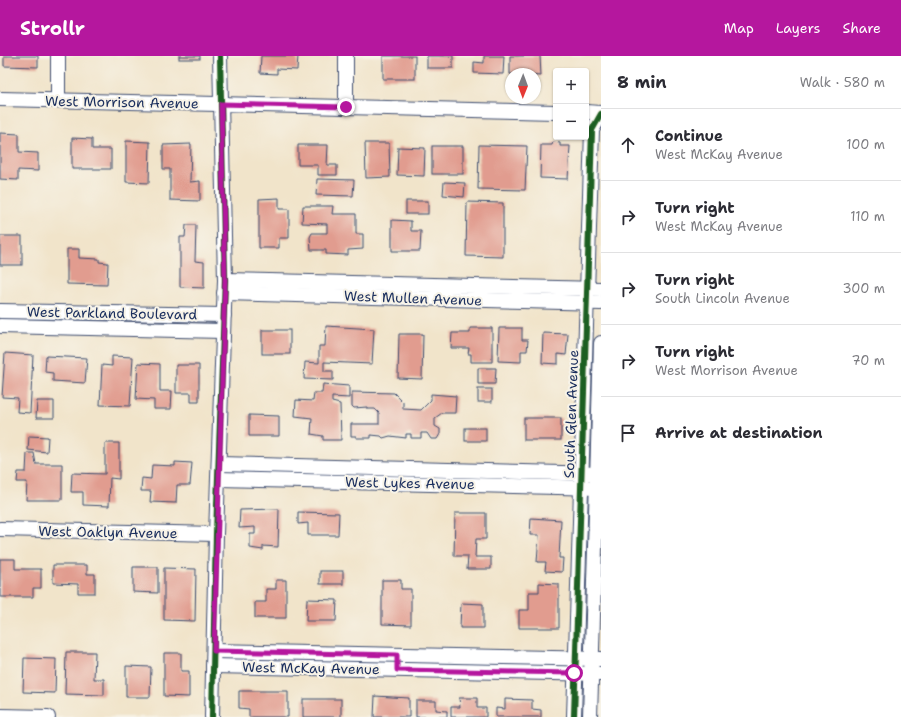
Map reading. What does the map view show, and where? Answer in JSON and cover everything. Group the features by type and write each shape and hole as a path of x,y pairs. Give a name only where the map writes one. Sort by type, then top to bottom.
{"street":[{"path":"58,56 58,100"},
{"path":"212,717 216,534 225,287 220,56"},
{"path":"346,56 346,107"},
{"name":"West Morrison Avenue","path":"0,99 553,112"},
{"path":"589,112 601,113"},
{"name":"South Glen Avenue","path":"574,717 574,673 592,130 601,113"},
{"name":"West Mullen Avenue","path":"225,287 601,288"},
{"name":"West Mullen Avenue","path":"225,287 601,304"},
{"name":"West Parkland Boulevard","path":"0,312 224,315"},
{"name":"West Parkland Boulevard","path":"0,326 223,331"},
{"name":"South Glen Avenue","path":"590,717 597,659 601,343"},
{"name":"West Lykes Avenue","path":"219,464 580,480 599,488"},
{"name":"West Lykes Avenue","path":"219,479 580,480 599,474"},
{"name":"West Oaklyn Avenue","path":"0,529 216,534"},
{"name":"West McKay Avenue","path":"214,651 597,659"},
{"path":"397,655 397,670"},
{"name":"West McKay Avenue","path":"213,666 596,674"},
{"path":"0,716 48,717"}],"building":[{"path":"4,56 38,56 38,67 4,66"},
{"path":"179,56 200,56 200,59 179,59"},
{"path":"261,56 298,56 297,70 277,69 277,74 260,73"},
{"path":"383,56 415,56 415,79 383,79"},
{"path":"427,56 453,56 453,68 427,68"},
{"path":"484,56 504,56 503,74 474,73 474,62 484,63"},
{"path":"510,56 540,56 541,68 510,68"},
{"path":"0,133 19,134 19,152 38,153 38,171 18,170 18,180 0,179"},
{"path":"72,138 92,139 92,149 111,149 111,169 72,169"},
{"path":"126,141 150,142 149,183 126,182"},
{"path":"553,142 560,143 560,146 570,146 568,179 540,178 541,145 552,145"},
{"path":"365,143 389,143 390,177 366,178"},
{"path":"191,144 190,182 200,181 200,201 170,200 170,169 163,169 163,145"},
{"path":"298,145 328,145 327,165 337,165 337,175 318,175 318,165 298,165"},
{"path":"479,145 527,146 525,190 478,189"},
{"path":"432,146 463,146 463,174 432,174"},
{"path":"398,147 425,148 424,176 397,175"},
{"path":"317,179 354,180 353,196 316,195"},
{"path":"444,182 465,183 464,197 443,195"},
{"path":"279,198 279,209 289,209 289,238 279,238 279,248 259,248 259,199"},
{"path":"406,201 428,201 428,214 406,214"},
{"path":"467,202 503,203 503,257 466,256"},
{"path":"303,206 333,206 332,214 356,214 356,234 363,234 363,249 348,250 348,255 326,254 326,250 311,250 310,237 312,233 327,233 327,224 302,223"},
{"path":"392,220 411,221 411,231 421,231 420,251 392,251"},
{"path":"186,225 196,225 195,261 204,262 204,288 180,287 180,237 185,237"},
{"path":"0,236 22,236 22,265 0,265"},
{"path":"67,249 79,249 79,258 99,259 99,262 108,263 107,285 67,284"},
{"path":"326,326 374,329 372,364 324,362 324,371 333,371 333,380 304,379 305,362 319,363 319,346 325,346"},
{"path":"470,328 492,328 492,362 471,362 471,354 468,354 469,348 451,348 452,333 470,333"},
{"path":"499,328 522,328 522,340 528,340 527,351 521,351 521,362 498,361"},
{"path":"262,330 290,330 290,354 262,354"},
{"path":"543,333 568,334 566,355 558,354 558,364 542,363"},
{"path":"399,334 423,334 422,379 398,378"},
{"path":"5,353 33,355 30,413 17,412 18,398 2,397"},
{"path":"46,356 87,358 85,383 53,381 53,373 45,372"},
{"path":"112,356 133,357 130,406 100,405 102,365 112,366"},
{"path":"138,363 160,364 160,391 172,391 171,409 154,409 154,400 136,399"},
{"path":"176,365 199,365 199,402 191,402 191,393 176,393"},
{"path":"478,368 496,368 495,384 478,384"},
{"path":"323,384 349,386 349,398 332,397 332,402 340,404 341,440 323,440 323,436 311,434 312,418 295,416 296,400 313,401 314,393 322,393"},
{"path":"478,389 492,389 492,402 478,402"},
{"path":"352,392 394,393 403,402 403,409 421,410 431,400 431,394 456,396 455,413 442,413 435,418 435,426 440,429 440,434 437,439 431,439 427,433 421,433 421,438 411,438 411,434 406,434 406,438 390,436 383,438 381,436 371,435 371,438 356,438 356,436 351,436 351,424 379,424 379,413 375,409 367,409 367,407 354,408 352,406"},
{"path":"37,401 54,401 54,418 36,418"},
{"path":"249,415 279,416 279,436 249,436"},
{"path":"524,418 561,418 561,440 524,440"},
{"path":"465,428 486,428 486,441 465,441"},
{"path":"29,436 48,437 47,452 28,450"},
{"path":"105,443 119,443 119,479 110,478 109,506 83,505 83,492 71,492 72,473 105,474"},
{"path":"27,453 34,453 36,464 62,464 62,500 26,500 27,482 17,482 18,472 26,472"},
{"path":"175,462 192,463 190,485 177,485 176,503 150,502 151,491 141,491 142,478 151,479 152,465 175,466"},
{"path":"279,509 278,547 263,546 263,550 250,548 250,534 255,534 255,527 239,528 240,510"},
{"path":"298,512 339,513 338,535 308,535 308,523 298,524"},
{"path":"455,513 486,513 486,539 476,539 475,557 491,557 491,569 467,569 468,556 454,556"},
{"path":"531,518 561,520 559,558 563,558 562,572 545,571 546,562 537,562 539,535 530,535"},
{"path":"0,559 15,559 15,569 41,569 41,588 33,588 33,597 0,597"},
{"path":"53,565 87,565 87,574 95,574 95,593 78,593 78,584 53,583"},
{"path":"133,567 158,567 158,593 133,592"},
{"path":"164,568 196,569 195,621 164,620"},
{"path":"320,571 343,571 343,584 320,584"},
{"path":"276,580 286,580 286,618 255,618 255,602 266,602 266,589 276,589"},
{"path":"382,580 401,580 401,589 411,589 411,625 382,624"},
{"path":"539,583 559,584 559,628 519,628 519,610 529,610 529,592 539,592"},
{"path":"307,599 337,600 336,621 306,621"},
{"path":"461,603 483,604 483,628 460,628"},
{"path":"66,652 95,652 94,679 104,679 104,695 65,694"},
{"path":"164,653 181,653 181,671 189,671 189,697 164,696"},
{"path":"24,658 56,659 55,693 23,692"},
{"path":"126,666 151,667 150,697 126,697"},
{"path":"239,691 288,691 288,717 249,717 249,709 239,708"},
{"path":"375,696 409,698 409,717 374,717"},
{"path":"459,698 477,698 477,708 486,708 486,717 451,717 451,707 460,707"},
{"path":"303,699 341,699 341,717 303,717"},
{"path":"505,699 532,700 532,709 541,710 541,717 496,717 496,708 505,709"},
{"path":"416,701 436,701 436,710 447,711 447,717 416,717"}],"cycle path":[{"path":"212,717 216,534 225,280 220,56"},
{"path":"574,717 592,130 601,114"}],"route":[{"path":"346,107 221,104 225,280 216,534 214,651 397,655 397,670 574,673"}]}
